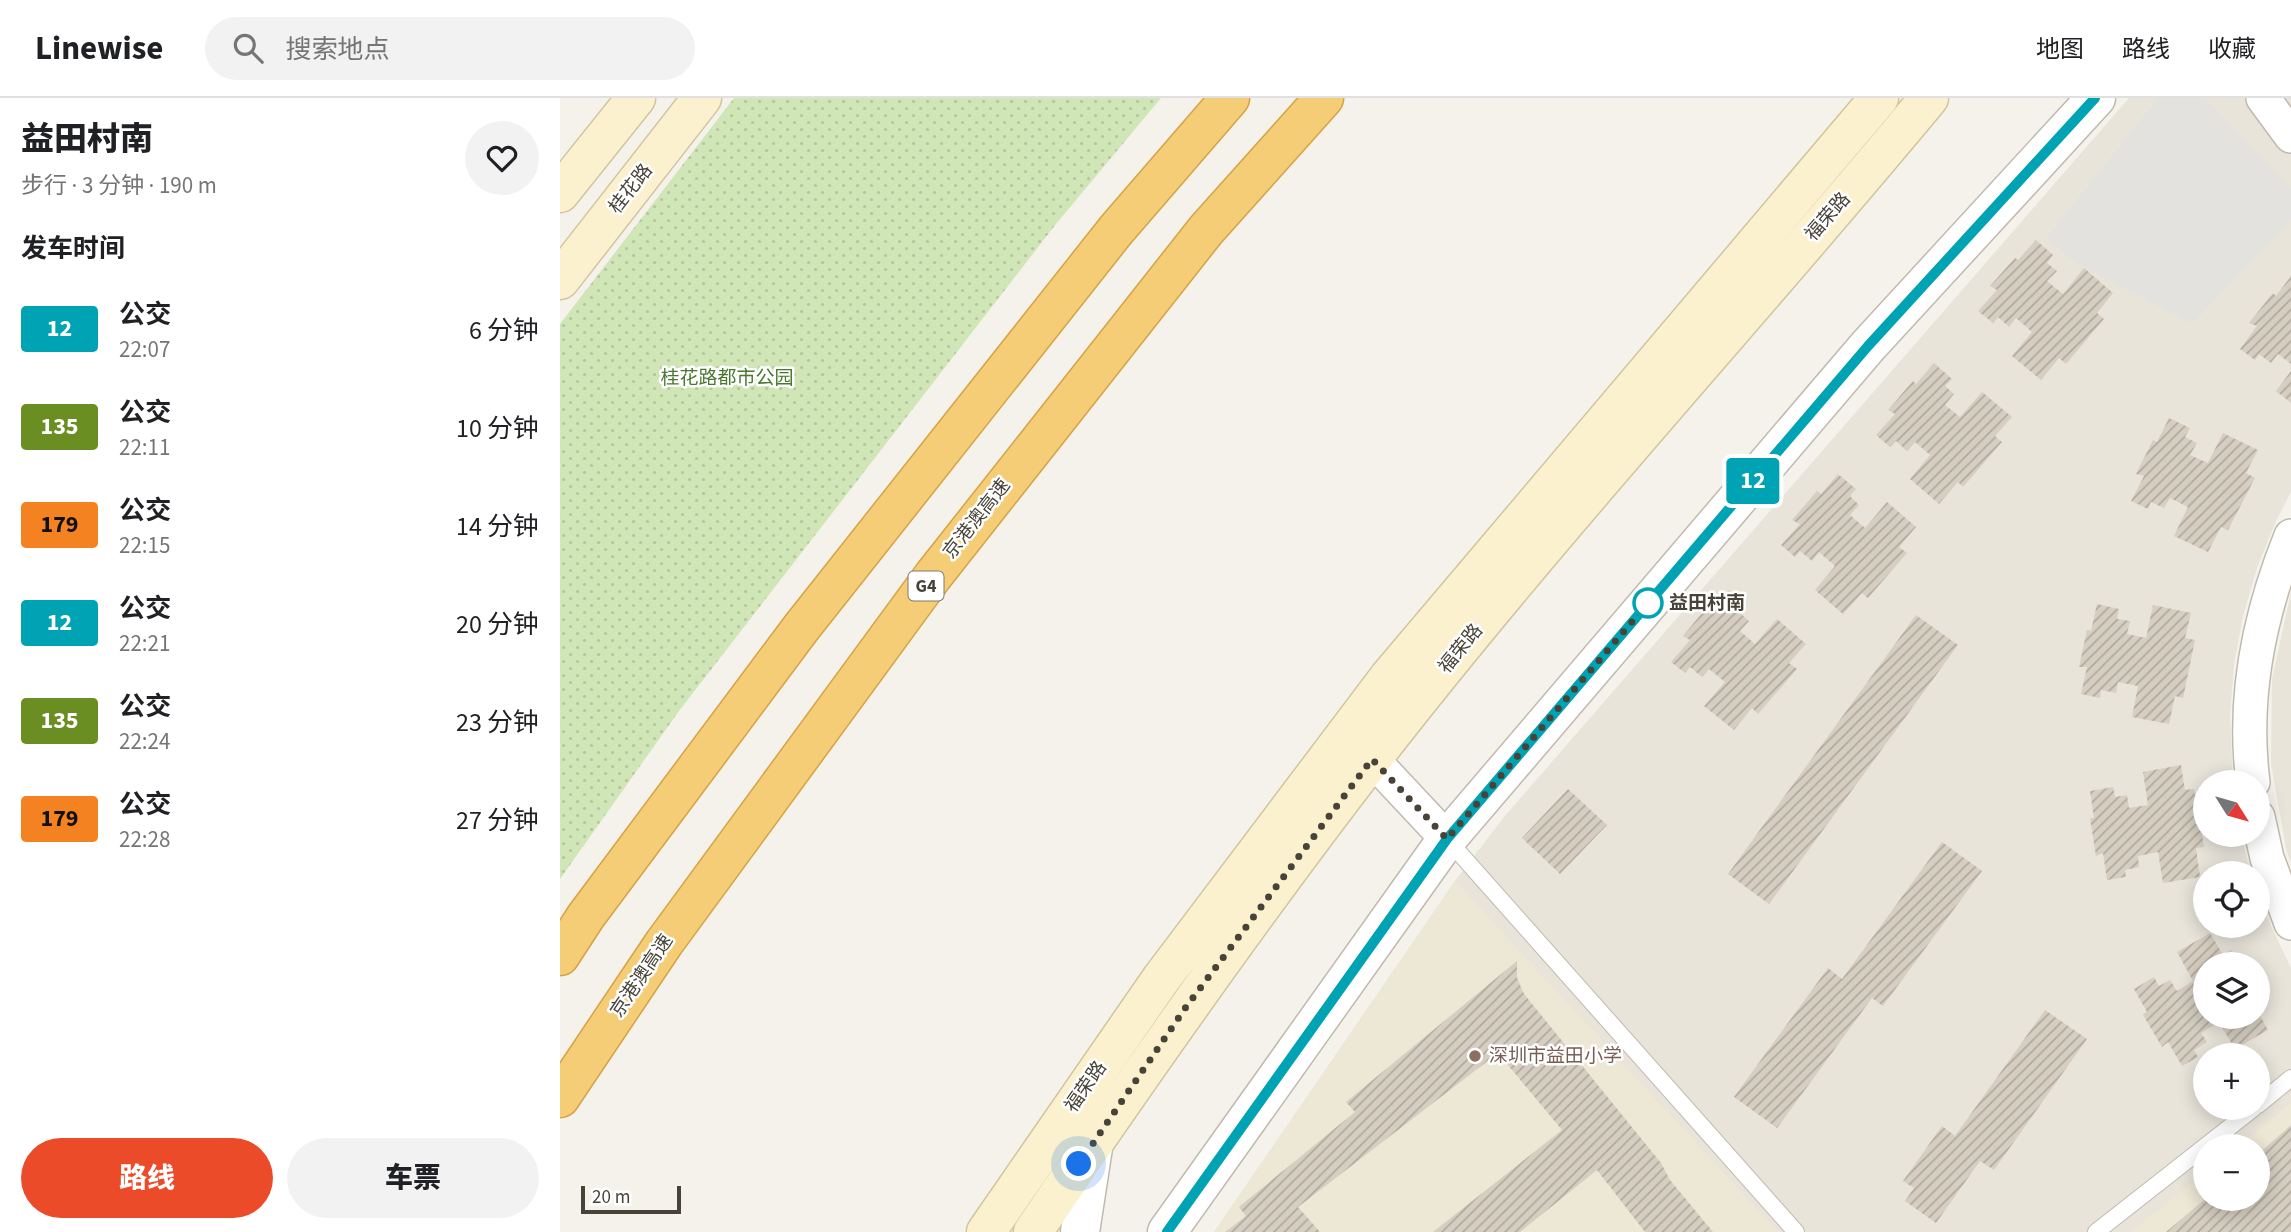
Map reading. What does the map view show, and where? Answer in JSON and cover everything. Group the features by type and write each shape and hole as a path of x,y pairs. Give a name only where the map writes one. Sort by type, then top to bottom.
{"highway":[{"path":"560,956 586,916 810,617 1116,230 1230,98"},
{"name":"京港澳高速","path":"560,1098 664,943 933,576 1206,230 1324,98"}],"main road":[{"path":"560,193 636,98"},
{"name":"桂花路","path":"560,280 702,98"},
{"name":"福荣路","path":"986,1232 1161,979 1389,677 1879,98"},
{"name":"福荣路","path":"1033,1232 1186,1007 1372,759 1494,608 1923,100"}],"street":[{"path":"1167,1232 1447,839 1868,346 2095,98"},
{"path":"2263,98 2291,136"},
{"path":"2252,770 2249,716 2253,668 2262,621 2291,536"},
{"path":"1372,759 1447,839"},
{"path":"2265,847 2291,923"},
{"path":"1080,1232 1094,1142"}],"lane":[{"path":"1447,839 1796,1232"},
{"path":"2270,1095 2291,1078"},
{"path":"2096,1232 2238,1120"}],"shaded area":[{"path":"2129,98 2291,98 2291,492 2257,568 2243,616 2234,665 2230,715 2232,770 2193,770 2193,847 2244,847 2248,861 2193,861 2193,938 2270,938 2270,924 2291,968 2291,1232 1214,1232 1455,881 1504,817"},
{"path":"2158,98 2205,98 2291,189 2291,219 2192,324 2076,263 2046,238"},
{"path":"2291,592 2291,863 2271,764 2272,679"},
{"name":"深圳市益田小学","path":"1455,881 1778,1232 1214,1232"},
{"path":"2291,1103 2291,1232 2131,1232 2193,1182 2193,1211 2270,1211 2270,1134 2253,1134"}],"green space":[{"name":"桂花路都市公园","path":"734,98 1161,98 1056,224 679,711 560,879 560,324"}],"building":[{"path":"2036,240 2053,255 2047,263 2057,271 2047,281 2063,294 2084,268 2113,293 2097,313 2104,319 2066,364 2059,358 2041,380 2012,356 2032,332 2016,318 2009,327 1998,317 1993,323 1978,311 1997,290 1990,286 2015,258 2018,260"},
{"path":"2291,276 2291,364 2278,354 2271,363 2259,354 2255,360 2240,349 2257,326 2249,323 2273,293 2276,296"},
{"path":"1934,363 1952,379 1945,386 1954,394 1945,405 1960,417 1982,392 2012,417 1995,436 2002,442 1963,487 1958,482 1939,504 1910,479 1930,455 1915,442 1907,451 1896,441 1890,447 1876,435 1895,414 1888,410 1913,381 1916,384"},
{"path":"2291,371 2291,403 2276,391"},
{"path":"2169,418 2190,428 2185,437 2197,443 2190,455 2208,463 2223,433 2258,450 2246,473 2255,478 2228,530 2221,527 2208,552 2174,536 2188,507 2170,498 2164,508 2151,502 2148,509 2131,501 2144,476 2136,474 2153,440 2157,442"},
{"path":"1838,474 1856,489 1850,496 1859,505 1850,515 1865,528 1887,502 1916,527 1899,547 1907,553 1868,598 1862,593 1843,614 1815,590 1835,566 1819,552 1812,561 1800,551 1795,557 1781,545 1800,524 1792,520 1817,491 1821,494"},
{"path":"1729,590 1746,605 1740,613 1749,621 1740,631 1755,644 1777,619 1806,644 1789,663 1797,669 1758,714 1752,708 1734,730 1704,706 1725,682 1709,669 1702,677 1690,667 1685,673 1671,662 1690,640 1683,636 1707,607 1710,611"},
{"path":"2097,604 2119,609 2117,619 2130,621 2127,634 2146,638 2153,605 2191,613 2185,638 2195,640 2183,698 2175,696 2169,724 2132,717 2138,686 2118,682 2116,693 2101,690 2100,698 2081,694 2087,667 2079,667 2087,630 2091,631"},
{"path":"1916,615 1958,645 1769,904 1728,874"},
{"path":"2181,765 2185,790 2193,789 2193,847 2204,847 2196,848 2198,861 2193,861 2193,878 2163,883 2158,852 2138,856 2139,867 2125,870 2126,877 2107,880 2103,853 2096,856 2090,818 2094,818 2090,791 2113,787 2115,797 2127,795 2129,808 2148,805 2143,772"},
{"path":"1568,789 1607,825 1560,874 1522,838"},
{"path":"1942,842 1982,871 1883,1006 1872,998 1777,1128 1734,1097 1828,968 1842,979"},
{"path":"2201,938 2213,938 2221,952 2193,952 2193,981 2177,952"},
{"path":"1517,961 1517,978 1524,994 1661,1163 1670,1180 1713,1232 1645,1232 1597,1170 1520,1232 1433,1232 1562,1130 1498,1053 1298,1207 1320,1232 1225,1232 1246,1216 1239,1207 1355,1112 1346,1102"},
{"path":"2154,977 2159,986 2170,980 2177,991 2193,981 2193,1029 2208,1029 2201,1033 2207,1042 2193,1043 2193,1060 2182,1066 2168,1042 2162,1047 2143,1015 2147,1012 2134,989"},
{"path":"2045,1010 2087,1039 1994,1170 1980,1161 1936,1223 1905,1201 1914,1188 1903,1181 1942,1126 1955,1136"},
{"path":"2223,1029 2268,1030 2245,1043 2231,1043"},
{"path":"2291,1125 2291,1232 2166,1232 2193,1209 2270,1211 2270,1143"}],"bus line":[{"name":"12","path":"1167,1232 1447,839 1868,346 2095,98"}],"place":[{"name":"益田村南","path":"1648,603"},
{"name":"深圳市益田小学","path":"1475,1056"}],"route":[{"path":"1079,1164 1186,1007 1372,759 1447,839 1648,603"}]}
